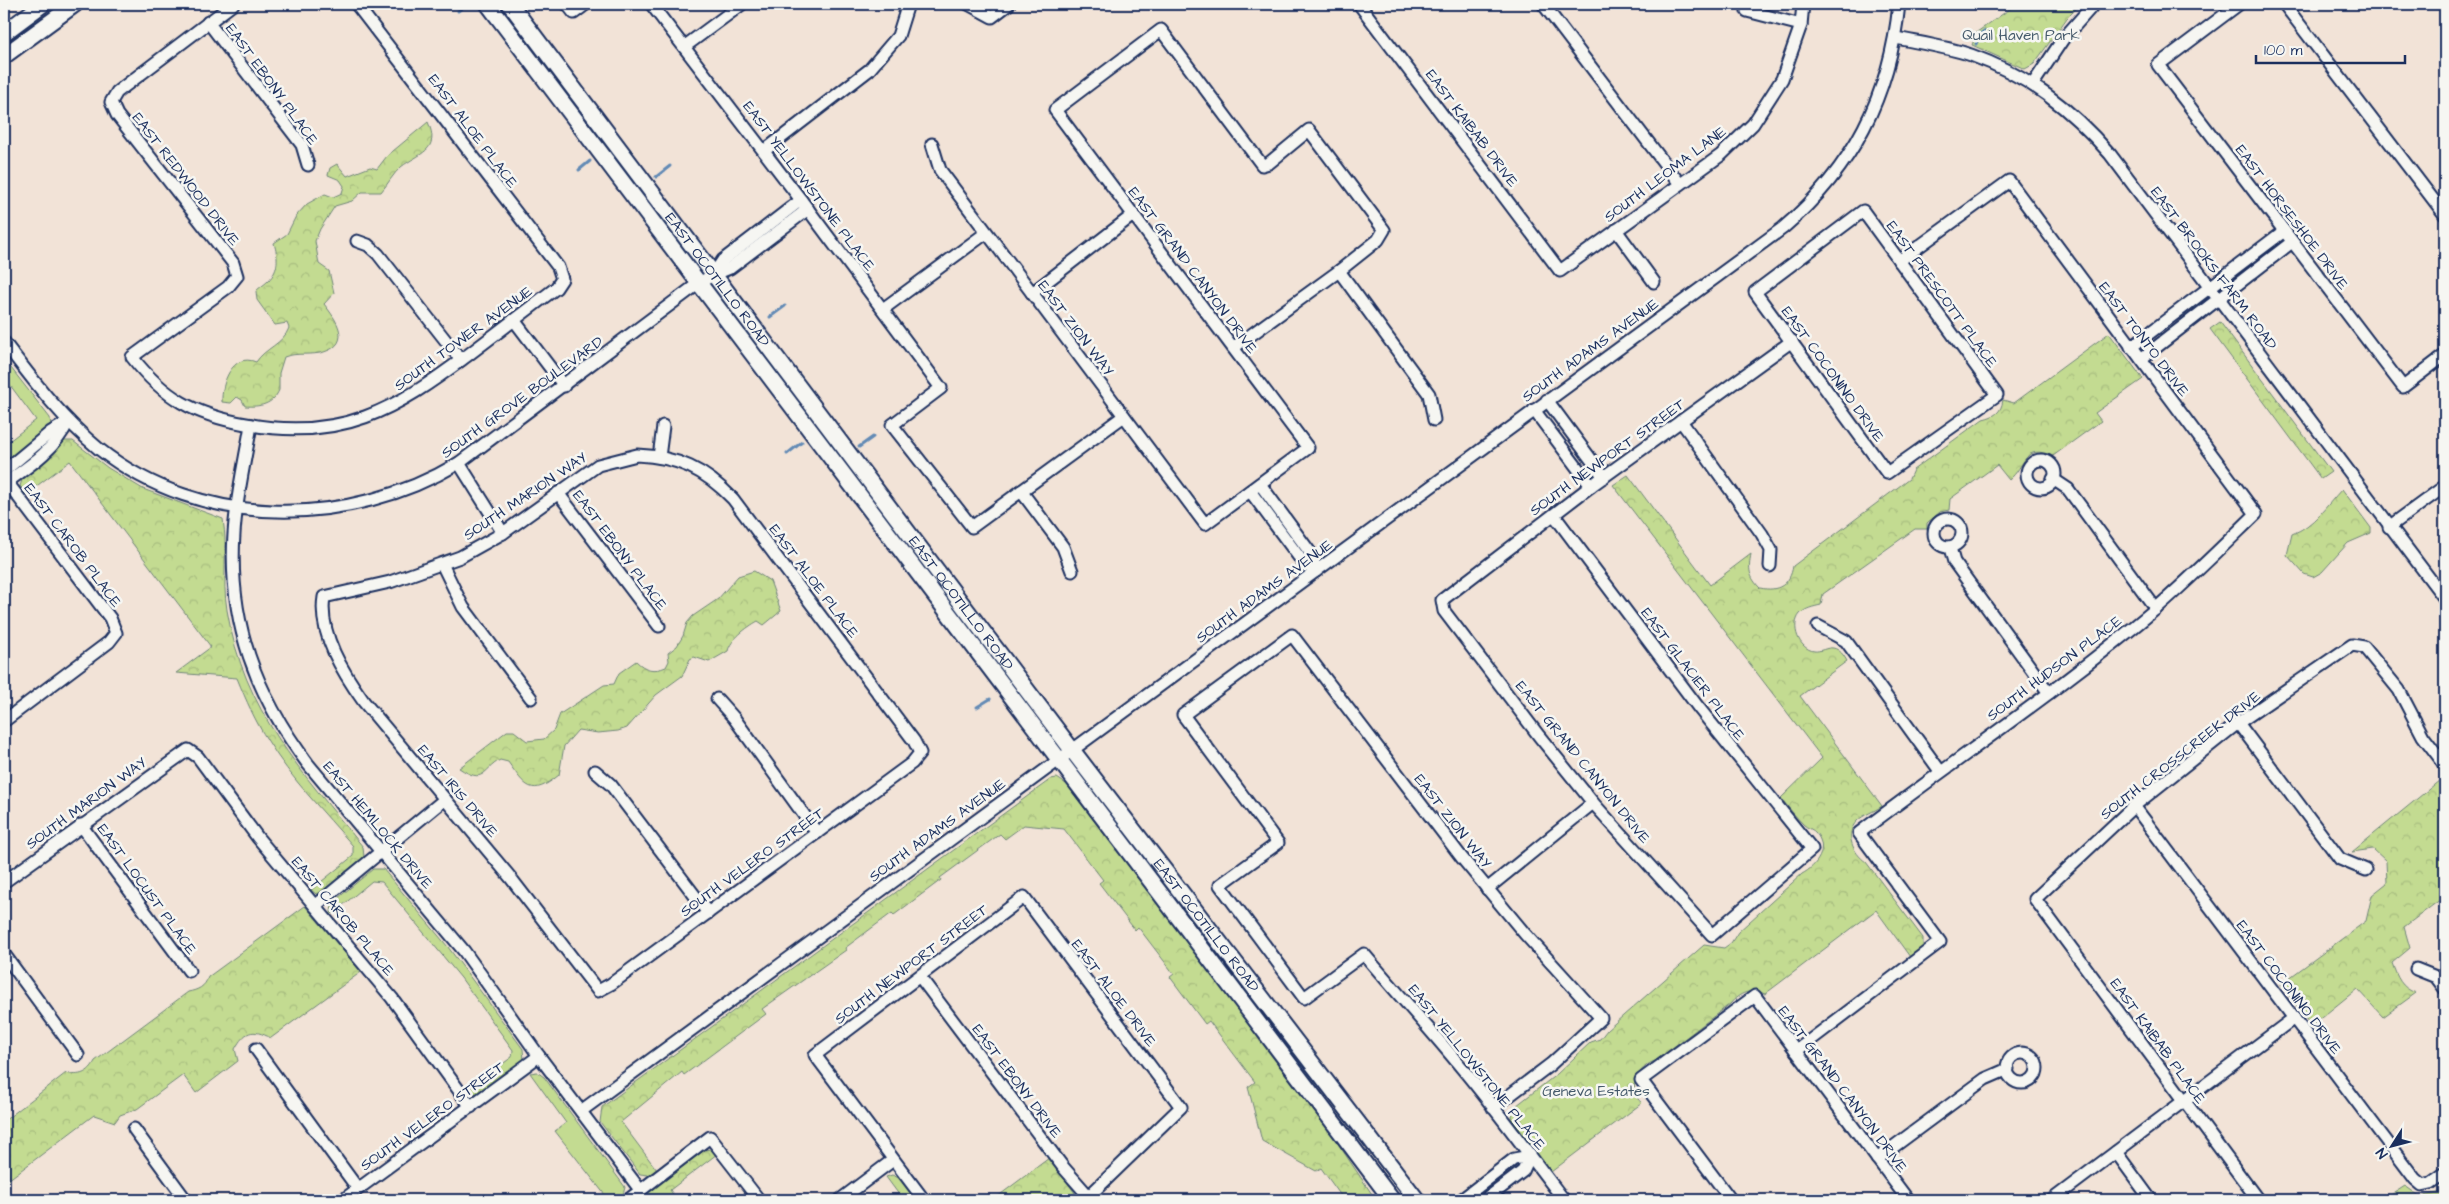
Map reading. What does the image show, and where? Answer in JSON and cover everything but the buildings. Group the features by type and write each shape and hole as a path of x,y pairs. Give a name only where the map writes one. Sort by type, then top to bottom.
{"main road":[{"path":"4,33 43,4"},
{"path":"4,56 74,4"},
{"name":"EAST OCOTILLO ROAD","path":"488,4 1392,1200"},
{"name":"EAST OCOTILLO ROAD","path":"510,4 1072,750 1416,1200"}],"street":[{"path":"208,22 233,4"},
{"name":"EAST ALOE PLACE","path":"356,4 552,259 562,280"},
{"path":"570,8 586,4"},
{"name":"EAST YELLOWSTONE PLACE","path":"651,4 805,204 941,388 892,425 972,527 1020,491"},
{"path":"684,47 742,4"},
{"path":"764,151 869,70 898,36 908,4"},
{"path":"968,4 992,17 1009,4"},
{"name":"EAST KAIBAB DRIVE","path":"1359,4 1560,271"},
{"path":"1543,4 1680,184"},
{"name":"SOUTH LEOMA LANE","path":"1560,271 1721,155 1753,124 1782,79 1801,25 1803,4"},
{"name":"SOUTH ADAMS AVENUE","path":"580,1111 1768,239 1813,200 1840,167 1866,127 1881,90 1896,38 1899,4"},
{"path":"2032,84 2069,31 2094,4"},
{"name":"EAST HORSESHOE DRIVE","path":"2238,4 2158,65 2403,387 2445,355"},
{"path":"2284,4 2445,215"},
{"path":"1747,11 1801,25"},
{"name":"EAST REDWOOD DRIVE","path":"132,357 228,287 237,276 233,263 117,115 111,102 117,92 208,22"},
{"name":"EAST EBONY PLACE","path":"208,22 302,145 308,165"},
{"name":"EAST GRAND CANYON DRIVE","path":"1260,484 1308,448 1055,110 1161,30 1262,165 1268,163 1309,130 1384,230 1378,240 1339,271"},
{"name":"EAST BROOKS FARM ROAD","path":"1896,38 1970,55 2032,84 2078,120 2110,154 2445,599"},
{"name":"EAST ZION WAY","path":"932,144 940,170 1205,524 1250,491"},
{"name":"EAST TONTO DRIVE","path":"1899,261 2009,181 2256,514"},
{"path":"713,275 723,260 805,204"},
{"name":"EAST PRESCOTT PLACE","path":"1755,292 1863,212 1997,395 1887,473"},
{"path":"1032,293 1133,215"},
{"path":"1616,230 1654,282"},
{"path":"2132,347 2284,231"},
{"path":"883,309 986,233"},
{"path":"357,241 368,246 378,254 461,360"},
{"path":"2140,359 2292,242"},
{"path":"1233,348 1339,271 1429,394 1434,420"},
{"name":"SOUTH GROVE BOULEVARD","path":"4,342 44,396 68,422 99,449 145,478 189,496 238,507 269,512 302,512 352,506 393,495 418,485 459,463 699,283 713,275"},
{"name":"SOUTH TOWER AVENUE","path":"132,357 147,376 166,394 210,415 251,425 275,428 305,429 338,425 362,418 408,398 556,288 562,280"},
{"name":"EAST COCONINO DRIVE","path":"1755,292 1887,473"},
{"path":"514,320 564,386"},
{"name":"SOUTH NEWPORT STREET","path":"1442,600 1591,486 1792,341"},
{"path":"1547,400 1604,477"},
{"path":"1534,410 1591,486"},
{"path":"1072,571 1063,547 1020,491 1124,416"},
{"path":"4,470 51,432 68,422"},
{"path":"6,480 35,462 60,438 68,422"},
{"path":"1681,422 1762,534 1771,550 1770,566"},
{"name":"EAST HEMLOCK DRIVE","path":"251,425 234,533 234,581 242,635 256,679 289,740 464,951 539,1056 640,1191"},
{"path":"659,456 663,426"},
{"name":"SOUTH MARION WAY","path":"324,597 390,582 460,557 503,533 598,465 637,456 659,456"},
{"name":"EAST ALOE PLACE","path":"659,456 698,470 716,482 733,499 914,741 920,753"},
{"path":"459,463 503,533"},
{"path":"2054,479 2068,489 2156,609"},
{"name":"EAST CAROB PLACE","path":"4,721 108,642 116,633 110,618 6,480"},
{"path":"1260,484 1312,555 1316,572 1302,561 1250,491 1260,484"},
{"path":"2390,527 2445,486"},
{"name":"EAST EBONY PLACE","path":"558,493 658,626"},
{"name":"SOUTH HUDSON PLACE","path":"1796,1051 1940,942 1859,833 1940,771 2050,693 2156,609 2256,514"},
{"name":"EAST GLACIER PLACE","path":"1554,515 1698,707 1812,849 1712,935"},
{"path":"1950,548 1954,562 2050,693"},
{"path":"442,564 463,607 531,698"},
{"name":"EAST IRIS DRIVE","path":"324,597 322,609 329,635 347,677 364,702 527,898 598,991"},
{"name":"EAST GRAND CANYON DRIVE","path":"1442,600 1444,611 1539,736 1593,803 1712,935"},
{"path":"1818,626 1846,641 1940,771"},
{"name":"EAST ZION WAY","path":"1364,954 1304,998 1220,885 1278,843 1183,715 1292,635 1487,889 1601,1018 1551,1064 1493,1108"},
{"name":"SOUTH CROSSCREEK DRIVE","path":"2035,899 2134,806 2238,723 2352,645 2364,647 2399,690 2423,736 2445,765"},
{"path":"717,699 734,718 818,833"},
{"path":"2238,723 2340,860 2366,870"},
{"name":"EAST CAROB PLACE","path":"188,750 198,757 243,819 392,998 471,1107"},
{"name":"SOUTH MARION WAY","path":"4,882 188,750"},
{"name":"SOUTH VELERO STREET","path":"598,991 611,984 818,833 912,763 920,753"},
{"path":"595,771 611,784 708,913"},
{"path":"315,906 445,799"},
{"path":"1487,889 1593,803"},
{"name":"EAST COCONINO DRIVE","path":"2134,806 2415,1179 2422,1185 2431,1183 2445,1173"},
{"name":"EAST LOCUST PLACE","path":"81,825 189,971"},
{"name":"SOUTH NEWPORT STREET","path":"893,1160 816,1055 1024,897"},
{"name":"EAST ALOE DRIVE","path":"1024,897 1181,1107 1090,1199"},
{"name":"EAST KAIBAB PLACE","path":"2035,899 2258,1200"},
{"path":"4,954 78,1054"},
{"name":"EAST YELLOWSTONE PLACE","path":"1364,954 1462,1068 1564,1200"},
{"path":"2416,969 2436,977 2445,989"},
{"name":"EAST EBONY DRIVE","path":"920,977 1090,1199"},
{"name":"EAST GRAND CANYON DRIVE","path":"1731,1200 1641,1080 1755,996 1908,1200"},
{"path":"2052,1200 2294,1018"},
{"path":"256,1049 358,1189"},
{"name":"SOUTH VELERO STREET","path":"343,1200 539,1056"},
{"path":"1877,1159 1985,1079 2008,1069"},
{"path":"134,1129 186,1200"},
{"path":"628,1200 710,1137 759,1200"},
{"path":"2116,1152 2151,1200"},
{"path":"1460,1200 1514,1159 1530,1156"},
{"path":"1485,1200 1523,1171 1530,1156"},
{"path":"840,1200 893,1160 924,1200"}],"green space":[{"name":"Quail Haven Park","path":"2017,4 2081,4 2067,18 2034,64 2025,69 1972,45 1977,32"},
{"path":"428,122 432,139 426,150 401,167 381,192 362,192 352,201 335,206 320,229 315,241 319,264 329,271 334,293 324,304 337,323 340,337 338,343 333,348 324,352 284,357 279,373 279,390 269,402 255,406 245,406 242,400 237,397 231,403 222,402 226,379 234,366 248,360 256,362 283,338 289,328 287,323 275,325 257,300 256,291 275,272 277,258 274,243 287,234 296,216 307,204 325,194 333,197 342,193 344,186 340,180 328,175 330,168 337,164 347,176 370,167 377,169 387,156"},
{"path":"2220,322 2331,472 2321,479 2210,329"},
{"name":"Geneva Estates","path":"2109,333 2143,379 2095,413 2101,421 2053,456 2036,452 2030,454 2009,480 1997,465 1950,499 1949,510 1940,512 1927,523 1927,529 1915,529 1823,594 1821,605 1805,610 1797,619 1796,630 1800,642 1804,646 1814,651 1831,648 1838,650 1847,661 1800,696 1882,806 1857,821 1851,832 1852,843 1857,854 1866,862 1923,938 1923,947 1910,957 1876,910 1765,994 1755,991 1741,994 1644,1068 1639,1073 1634,1085 1637,1098 1642,1103 1551,1172 1511,1118 1512,1109 1557,1074 1591,1042 1600,1039 1607,1030 1704,945 1724,948 1731,943 1738,932 1816,862 1821,851 1820,839 1816,833 1804,825 1781,798 1822,758 1613,485 1628,475 1710,585 1751,554 1750,573 1756,584 1760,588 1778,588 1789,578 1793,566 1909,479 1913,470 1983,419 1997,413 2001,408 2003,400 2014,403"},
{"path":"4,359 50,418 51,427 12,461 4,461 4,445 36,420 4,377"},
{"path":"63,441 73,441 108,468 143,489 223,519 227,610 235,646 247,679 261,710 278,738 318,792 363,847 364,857 321,894 316,894 311,890 353,856 353,846 297,782 277,755 255,718 237,678 176,673 211,647 70,461 26,494 20,486 23,477 43,462"},
{"path":"2342,489 2371,528 2371,533 2348,543 2322,572 2313,577 2304,574 2287,555 2292,534 2313,521"},
{"path":"754,571 770,581 781,611 764,625 758,621 749,627 735,638 728,651 709,662 694,657 690,659 682,676 656,695 627,728 598,733 578,730 564,746 559,775 550,782 535,788 530,786 520,778 508,762 500,760 479,776 467,773 459,768 507,731 514,731 527,741 544,739 554,730 560,714 604,685 614,684 619,673 636,661 650,669 666,667 669,661 668,653 677,646 683,636 687,623 693,616 718,599 738,576"},
{"path":"2445,776 2445,896 2404,927 2410,948 2392,963 2403,985 2416,993 2383,1017 2357,989 2311,1026 2281,984 2366,921 2372,895 2387,883 2386,861 2373,849 2352,852"},
{"path":"1057,778 1066,784 1324,1123 1376,1200 1344,1200 1321,1168 1316,1171 1262,1141 1248,1087 1255,1082 1209,1021 1205,1024 1170,977 1174,974 1138,927 1135,930 1099,883 1103,880 1064,829 1024,825 1005,839 1000,834 894,915 892,913 845,948 846,950 762,1009 766,1014 684,1075 682,1072 621,1122 657,1170 648,1175 640,1174 600,1122 602,1107 1051,779"},
{"path":"373,869 383,869 448,947 523,1049 524,1060 477,1094 467,1090 512,1057 513,1050 461,978 382,882 372,881 331,915 332,903"},
{"path":"305,906 361,972 271,1038 254,1032 246,1035 235,1049 238,1061 196,1093 183,1075 137,1109 120,1115 115,1122 94,1115 4,1183 4,1121 66,1073 79,1074 87,1071 95,1061 188,992 201,988 208,977"},
{"path":"537,1072 544,1077 625,1187 623,1195 616,1200 609,1200 555,1131 566,1123 530,1073"},
{"path":"711,1149 717,1154 670,1190 677,1200 639,1200 704,1150"},
{"path":"1049,1158 1075,1193 1067,1200 993,1200"},
{"path":"892,1175 899,1178 916,1200 903,1200 886,1177"},
{"path":"2445,1184 2445,1200 2383,1200 2405,1186 2421,1197 2441,1192"}],"waterway":[{"path":"458,11 467,4"},
{"path":"1976,44 1979,35 1984,31"},
{"path":"579,170 590,161"},
{"path":"656,177 670,166"},
{"path":"770,317 785,306"},
{"path":"859,447 873,437"},
{"path":"787,454 802,442"},
{"path":"977,707 990,699"}]}
